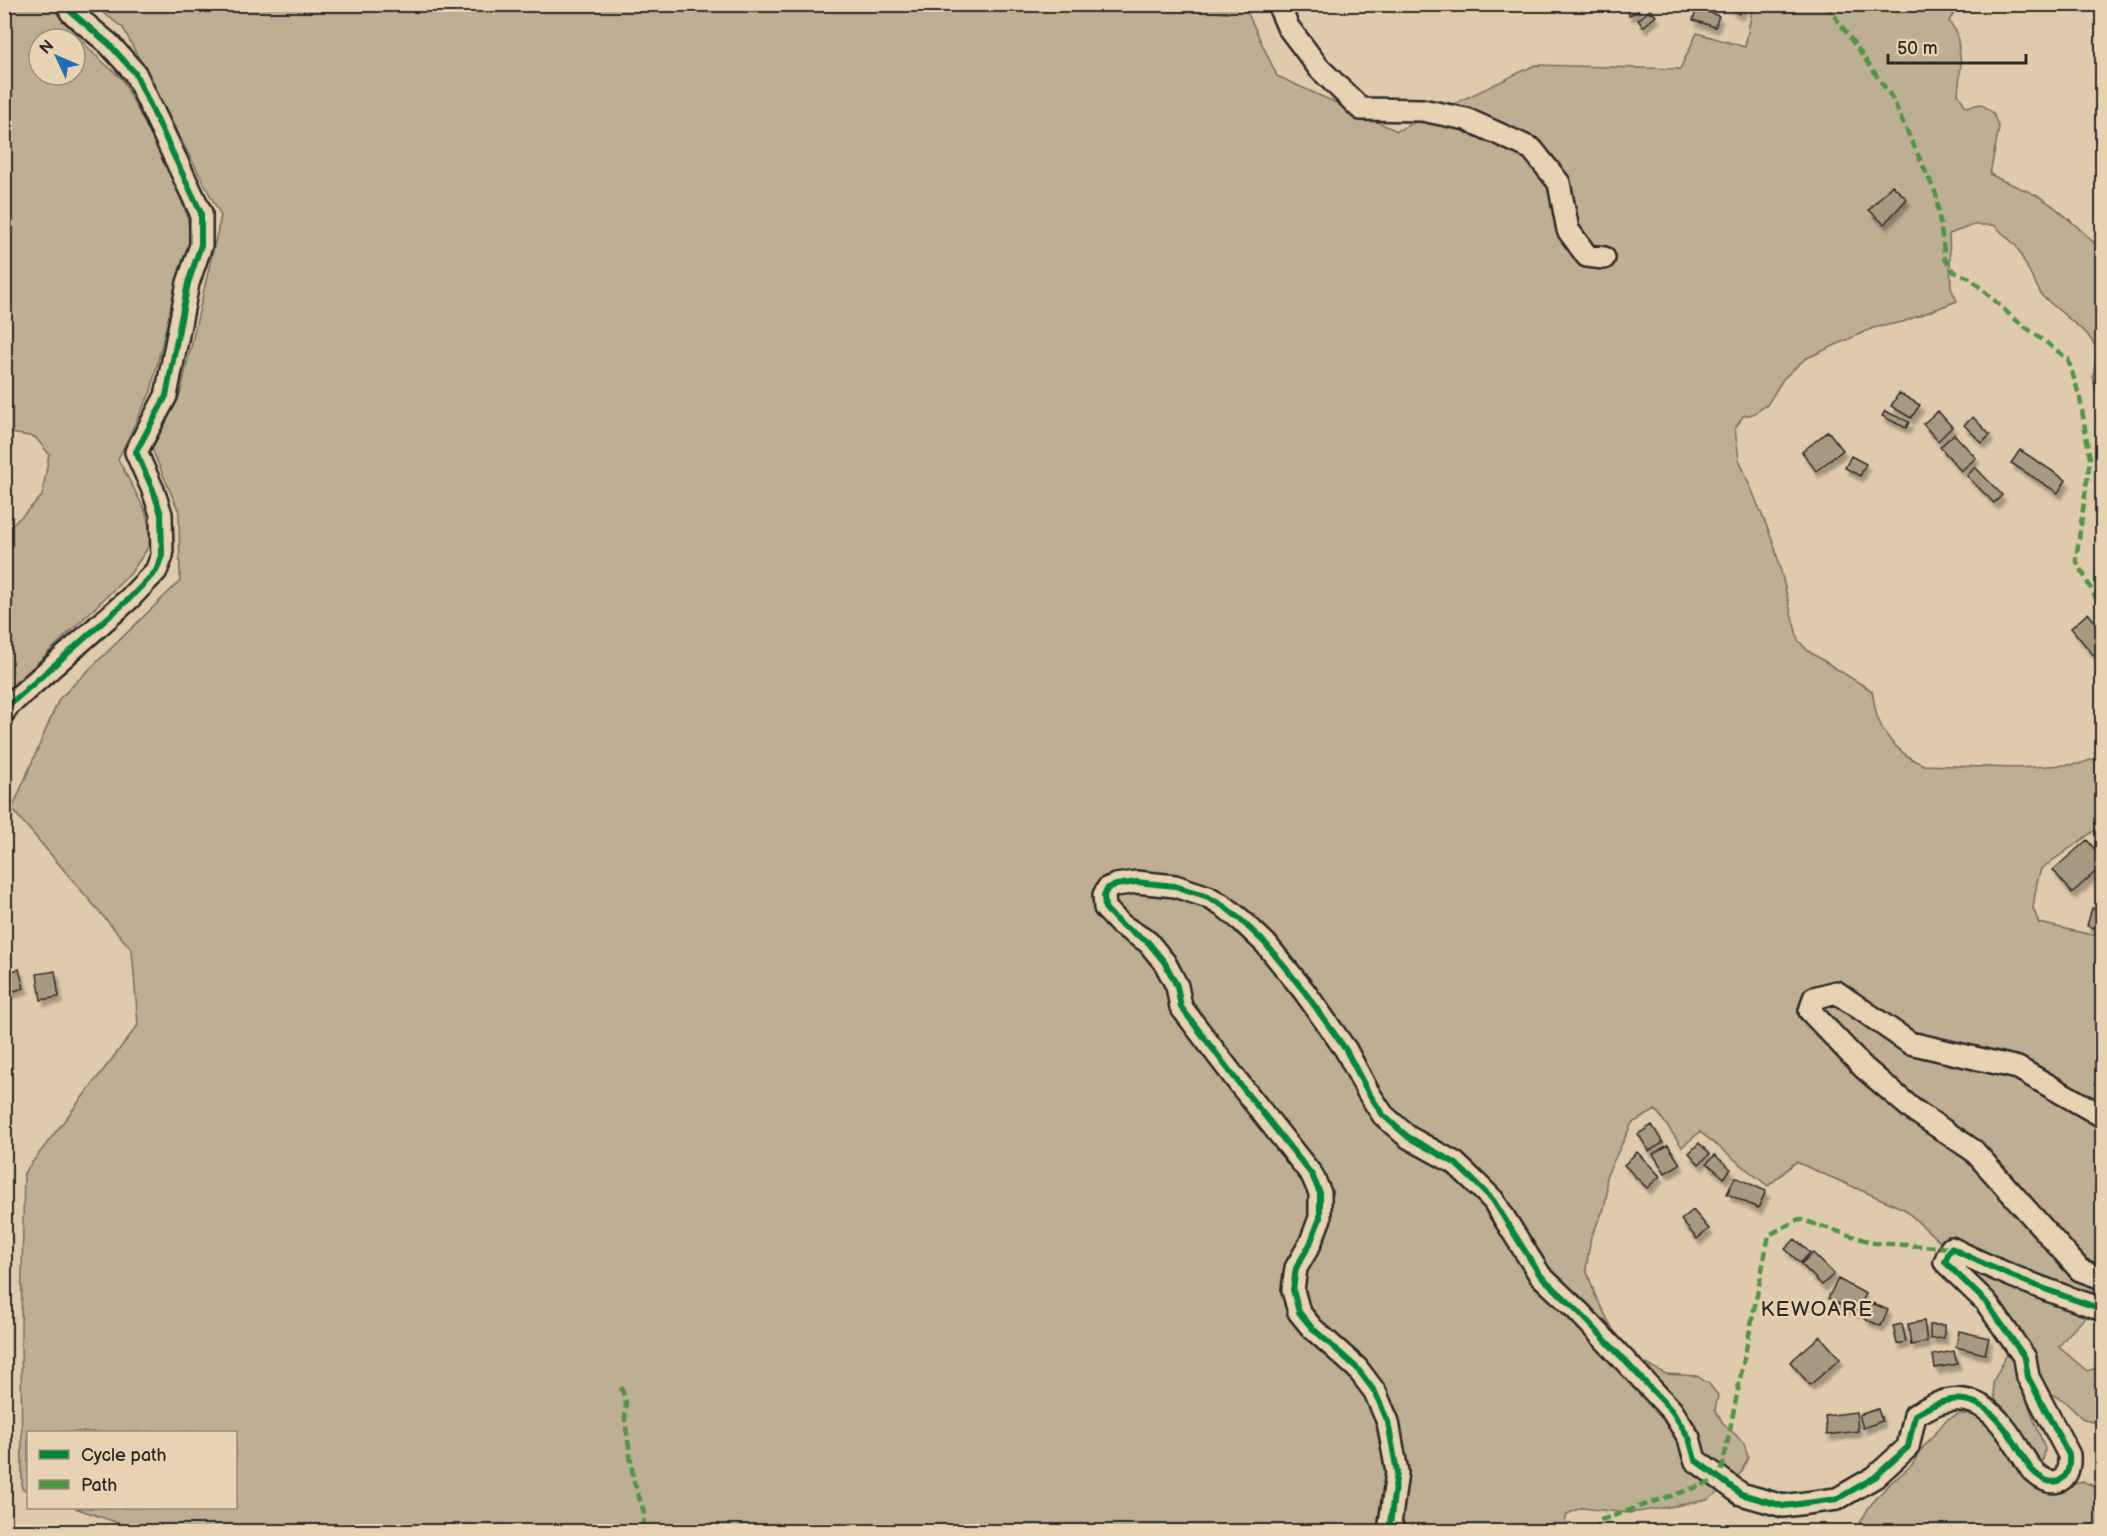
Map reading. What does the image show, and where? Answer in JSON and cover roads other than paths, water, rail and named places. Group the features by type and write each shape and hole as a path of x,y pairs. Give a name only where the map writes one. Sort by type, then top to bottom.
{"street":[{"path":"4,711 129,599 156,571 162,556 161,514 153,489 136,452 166,396 188,283 201,245 201,213 135,73 109,44 71,12 68,4"},
{"path":"1278,4 1288,27 1319,68 1361,109 1422,110 1466,118 1532,149 1559,183 1568,230 1587,256 1605,258"},
{"path":"1395,1532 1390,1524 1397,1472 1388,1422 1375,1392 1357,1368 1312,1328 1299,1312 1293,1290 1296,1268 1310,1244 1320,1218 1320,1193 1312,1175 1181,1007 1177,986 1165,963 1148,942 1120,924 1105,908 1104,895 1108,888 1136,882 1175,886 1208,897 1225,907 1266,944 1304,991 1346,1050 1383,1115 1408,1137 1455,1163 1492,1200 1540,1275 1579,1312 1672,1411 1689,1438 1695,1460 1741,1494 1783,1506 1837,1499 1875,1477 1908,1447 1915,1415 1938,1403 1955,1400 1970,1401 1983,1406 1997,1417 2037,1477 2046,1482 2056,1482 2064,1477 2070,1468 2069,1455 2028,1377 2025,1358 1986,1302 1946,1262 1951,1248 2043,1290 2103,1309"},
{"path":"2103,1116 2018,1068 1910,1043 1836,992 1814,998 1810,1011 1864,1068 1912,1109 1974,1151 2080,1270 2103,1278"}],"district":[{"name":"KEWOARE","path":"1817,1309"}]}
